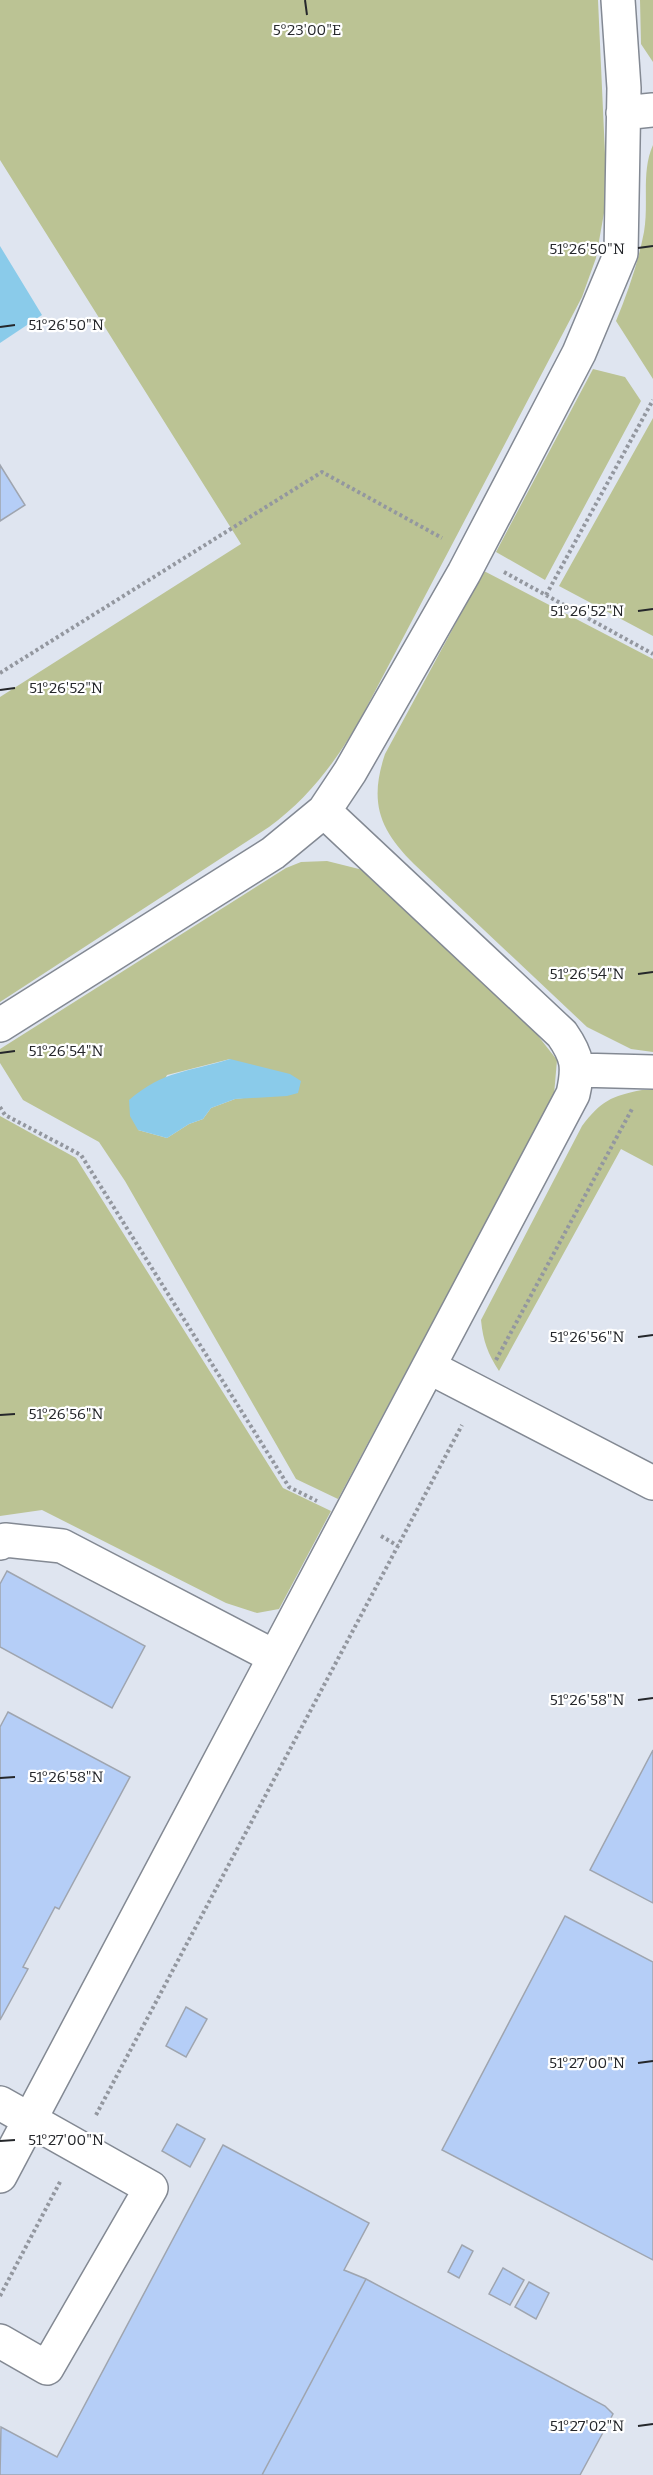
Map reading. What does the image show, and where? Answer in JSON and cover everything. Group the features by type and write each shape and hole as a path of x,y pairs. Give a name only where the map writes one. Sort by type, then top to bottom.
{"lane":[{"path":"0,1025 273,854 324,811 414,662 579,353 621,253 638,112 618,0"},
{"path":"0,2176 569,1102 578,1070 573,1050 562,1034 324,811"},
{"path":"578,1070 653,1072"},
{"path":"429,1367 653,1483"},
{"path":"0,1543 5,1540 62,1546 275,1658"},
{"path":"0,2103 151,2188 47,2368 0,2342"}],"path":[{"path":"546,595 653,400"},
{"path":"0,673 322,472 653,654"},
{"path":"0,1107 5,1115 81,1155 289,1486 398,1546"},
{"path":"0,2296 630,1109 642,1109"}],"green space":[{"path":"0,0 598,0 606,176 604,213 596,258 582,297 362,716 322,777 269,827 0,1002 0,697 241,544 0,160"},
{"path":"640,0 653,0 653,62 641,44"},
{"path":"653,145 653,379 616,321 639,255 644,232 647,165"},
{"path":"593,369 625,377 641,401 545,580 496,552"},
{"path":"653,418 653,636 559,586"},
{"path":"484,571 653,659 653,1052 631,1049 587,1027 414,864 392,839 380,814 378,787 385,754"},
{"path":"327,861 363,870 374,878 535,1032 557,1060 554,1095 338,1499 296,1479 125,1181 99,1142 23,1100 0,1063 0,1049 286,868 301,862","holes":["230,1059 259,1096 235,1099 211,1108 203,1119 189,1124 167,1138 138,1130 167,1075"]},
{"path":"642,1090 653,1090 653,1166 621,1149 499,1371 487,1347 481,1320 582,1126 601,1105 614,1097"},
{"path":"0,1116 76,1158 283,1488 331,1511 279,1609 257,1613 226,1603 42,1510 0,1516"}],"water":[{"path":"0,246 42,315 0,343"},
{"path":"230,1059 290,1074 301,1081 298,1093 287,1096 235,1099 211,1108 203,1119 189,1124 167,1138 138,1130 130,1116 129,1100 166,1077"}],"building":[{"path":"0,465 25,505 0,521"},
{"path":"7,1571 145,1646 112,1708 0,1647 0,1584"},
{"path":"8,1712 130,1777 59,1909 55,1907 23,1967 28,1969 0,2020 0,1727"},
{"path":"653,1750 653,1903 590,1870"},
{"path":"565,1916 653,1962 653,2260 442,2150"},
{"path":"186,2007 207,2019 186,2057 166,2046"},
{"path":"177,2124 205,2139 190,2167 162,2151"},
{"path":"223,2145 369,2223 344,2270 366,2279 262,2475 0,2475 1,2427 57,2457"},
{"path":"462,2245 473,2251 459,2278 448,2272"},
{"path":"503,2268 524,2280 510,2305 489,2294"},
{"path":"366,2279 605,2406 613,2414 580,2475 262,2475"},
{"path":"529,2282 549,2293 536,2319 515,2307"}]}
